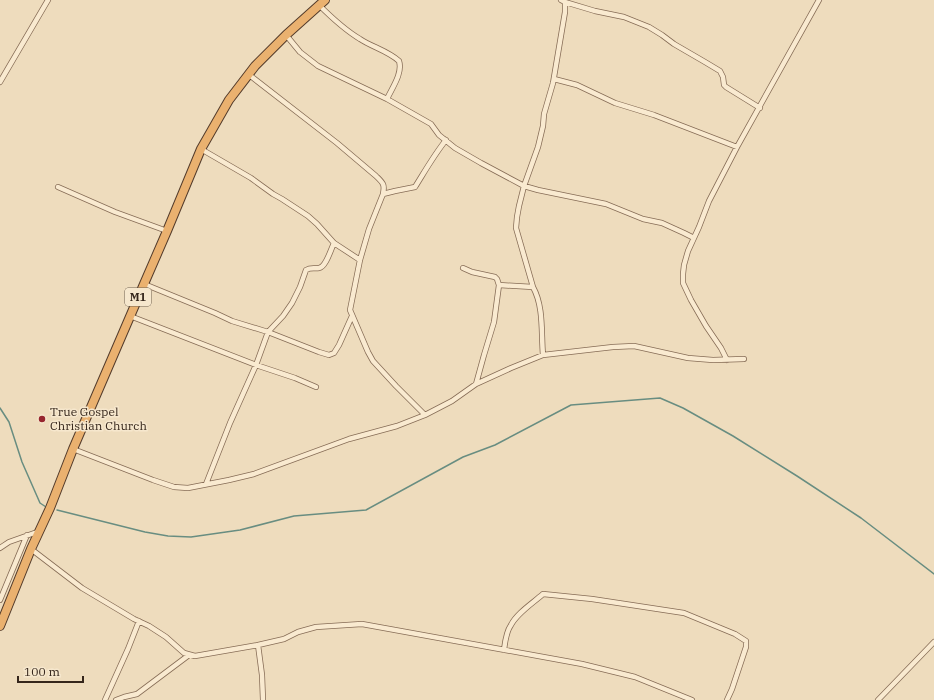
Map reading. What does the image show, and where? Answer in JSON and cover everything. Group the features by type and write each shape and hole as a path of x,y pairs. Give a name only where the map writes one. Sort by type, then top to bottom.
{"highway":[{"name":"M1","path":"0,626 31,549 50,508 73,449 201,149 229,100 248,74 286,34 322,3"}],"street":[{"path":"0,82 48,0"},
{"path":"727,360 691,300 683,283 684,265 694,238 700,227 708,201 819,0"},
{"path":"543,355 540,307 516,228 524,186 538,147 544,114 554,78 565,12 563,1 594,11 624,17 649,27 674,44 720,71 726,87 760,108"},
{"path":"322,3 339,24 360,39 391,55 399,61 399,73 387,99"},
{"path":"286,34 300,52 318,66 387,99 431,124 439,135 455,148 524,186 606,204 643,219 662,223 694,238"},
{"path":"248,74 337,143 382,182 384,187 383,194 369,229 360,260 350,310 373,361 425,415"},
{"path":"554,78 577,85 615,103 654,115 737,147"},
{"path":"383,194 416,187 421,176 446,140"},
{"path":"201,149 251,178 308,216 334,243 360,260"},
{"path":"58,188 115,212 167,231"},
{"path":"206,484 230,422 256,365 268,332 283,316 292,303 306,270 308,268 319,269 322,267 325,264 334,243"},
{"path":"463,268 472,272 495,277 499,285 494,322 476,384"},
{"path":"144,284 215,313 232,322 268,332 329,355 334,353 352,316"},
{"path":"499,285 533,287"},
{"path":"130,316 256,365 316,386"},
{"path":"73,449 158,482 174,487 188,488 254,474 349,439 397,426 425,415 452,400 476,384 543,355 634,346 688,358 727,360 744,358"},
{"path":"0,548 9,542 40,530"},
{"path":"0,600 27,535"},
{"path":"31,549 82,588 166,637 184,654 195,656 258,645 284,639 298,632 316,627 362,624 582,664 635,676 692,700"},
{"path":"504,650 510,625 543,594 592,599 684,613 735,634 746,641 746,647 727,700"},
{"path":"105,700 139,621"},
{"path":"878,700 934,642"},
{"path":"258,645 262,675 263,700"},
{"path":"116,700 137,694 189,655"}],"waterway":[{"path":"57,510 145,532 168,536 191,537 240,530 294,516 366,510 463,457 495,445 571,405 660,398 683,408 733,436 797,476 861,518 934,574"},
{"path":"0,408 9,422 22,462 40,503 46,507"}],"place":[{"name":"True Gospel Christian Church","path":"42,419"}]}
